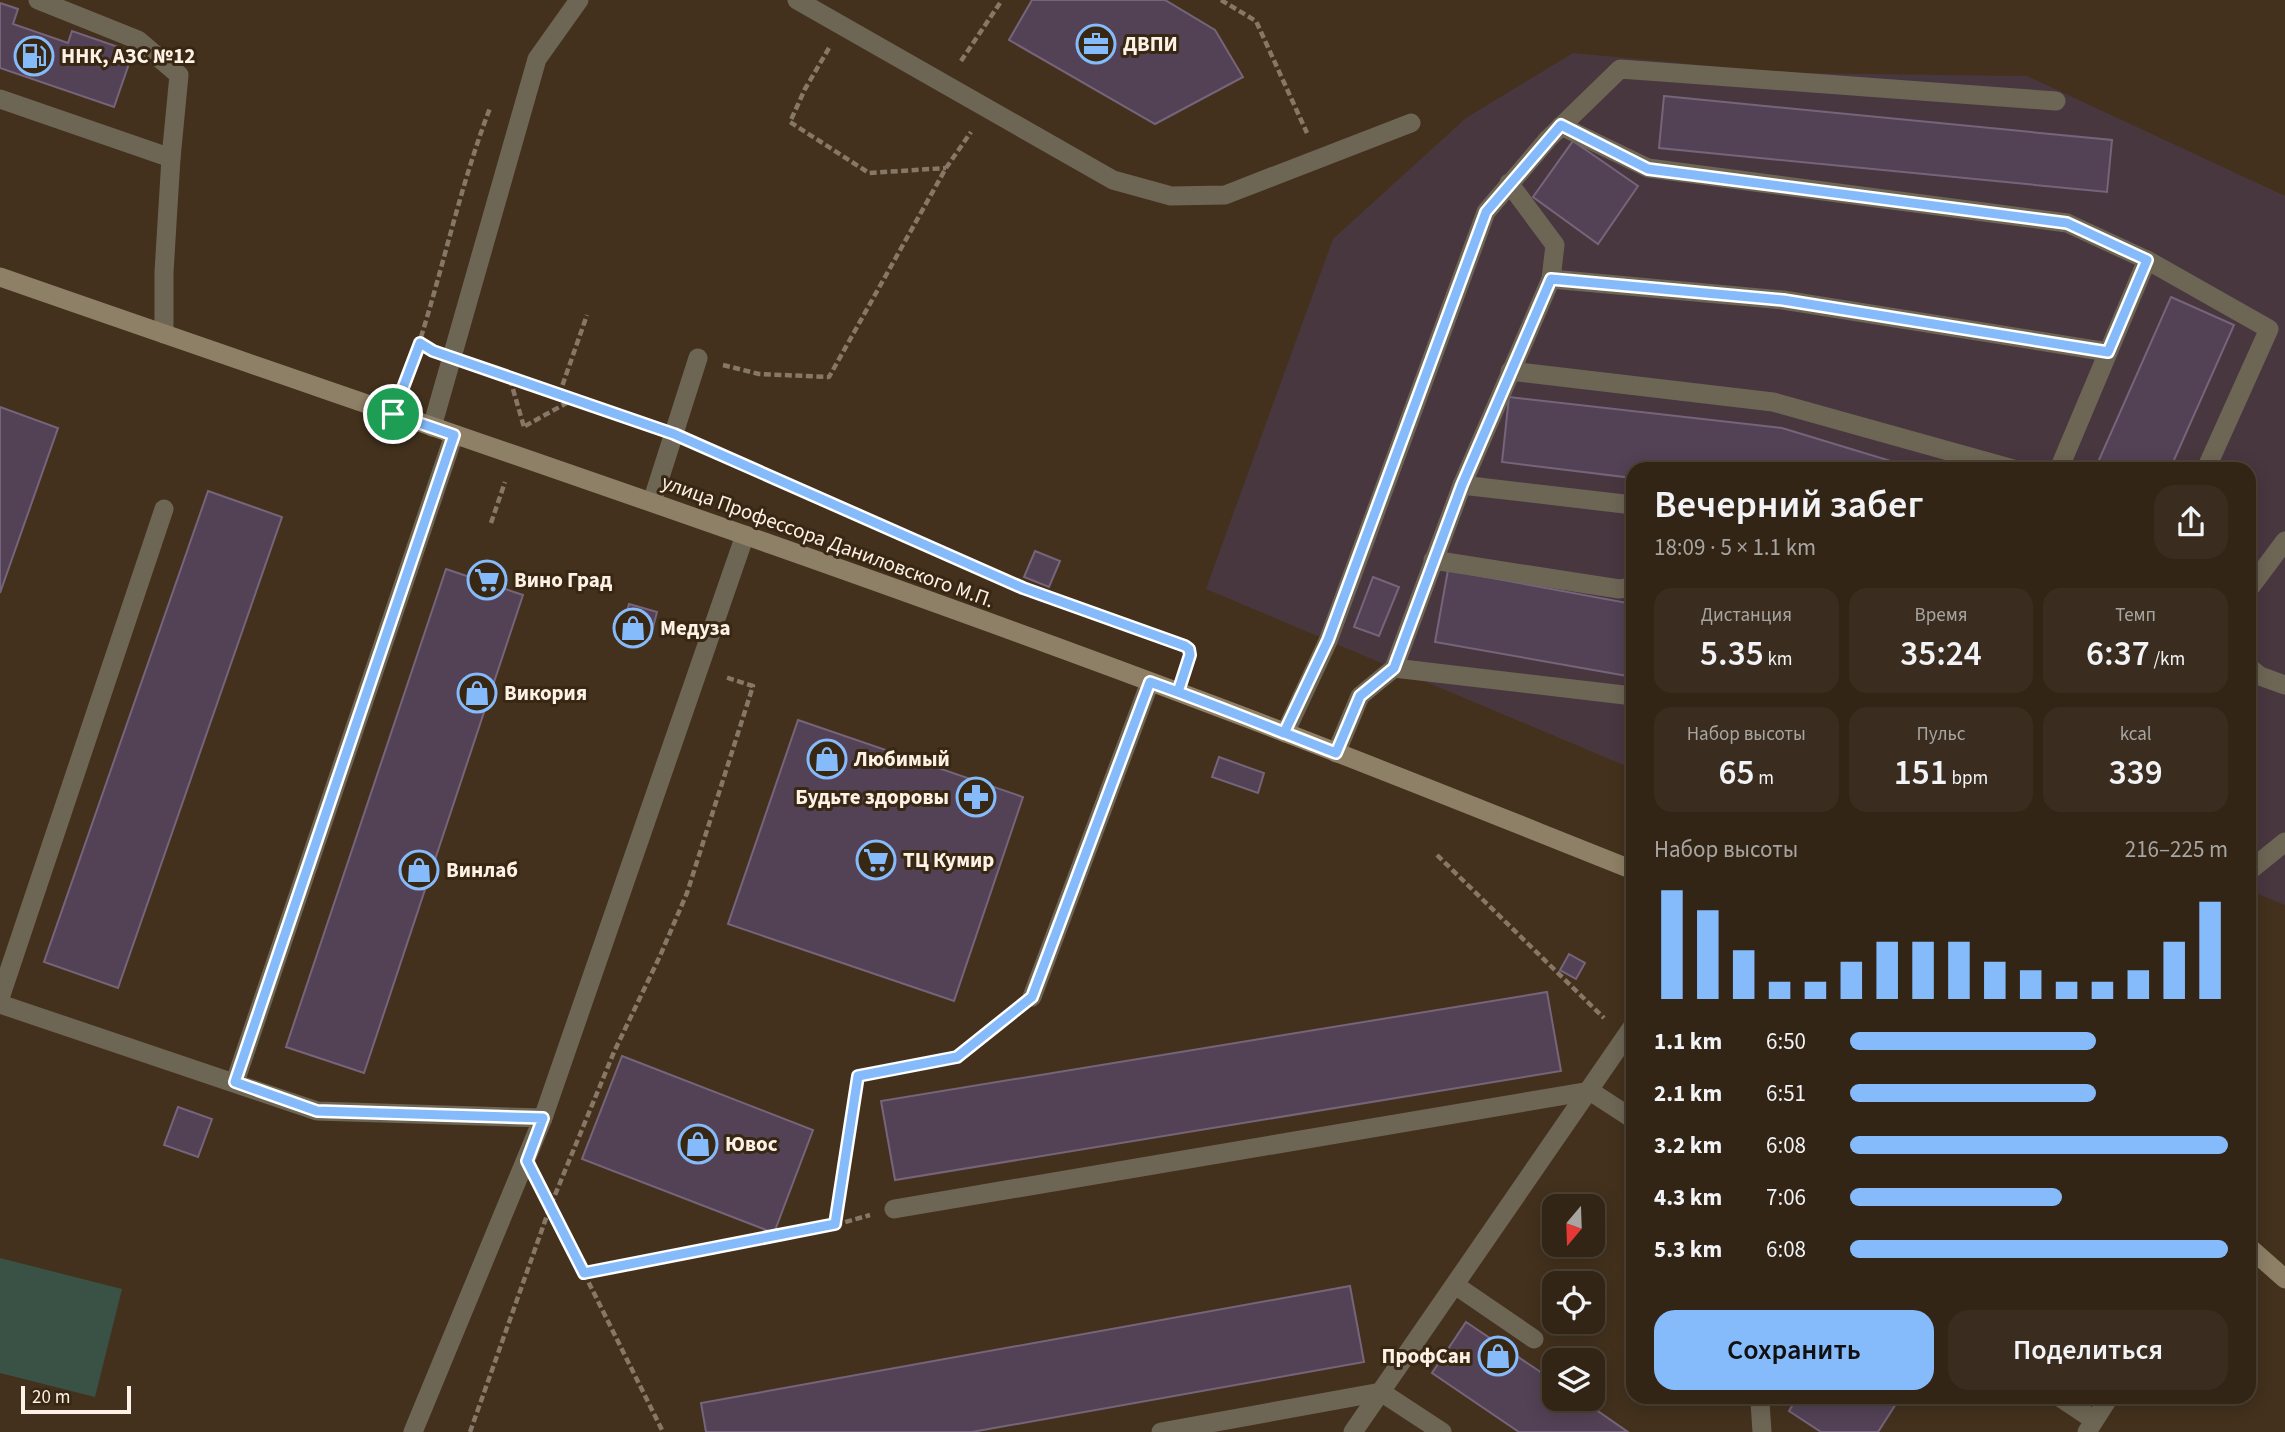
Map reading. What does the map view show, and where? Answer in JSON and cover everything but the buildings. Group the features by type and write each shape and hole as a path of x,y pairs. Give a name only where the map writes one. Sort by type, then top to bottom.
{"main road":[{"name":"улица Профессора Даниловского М.П.","path":"0,277 746,535 1178,692 1626,867"},
{"path":"2256,1253 2285,1279"}],"street":[{"path":"38,0 138,40 179,75 164,272 164,334"},
{"path":"432,427 537,59 579,0"},
{"path":"797,0 1113,180 1171,196 1225,195 1411,123"},
{"path":"1284,733 1328,640 1486,212 1561,125 1620,69 2056,101"},
{"path":"0,99 171,158"},
{"path":"1561,125 1648,169 2067,223 2147,260 2269,329 2209,462"},
{"path":"1336,753 1360,696 1394,668 1462,485 1551,279 1555,245 1510,183"},
{"path":"2062,462 2147,260"},
{"path":"1551,279 1783,300 2108,352"},
{"path":"652,502 698,358"},
{"path":"1510,371 1773,402 1988,462"},
{"path":"235,1082 454,435"},
{"path":"1462,485 1626,504"},
{"path":"0,998 164,509"},
{"path":"413,1432 543,1118 746,535"},
{"path":"2256,580 2285,541"},
{"path":"1433,560 1626,588"},
{"path":"1394,668 1626,695"},
{"path":"2256,673 2285,685"},
{"path":"1032,997 1150,682"},
{"path":"2256,866 2285,842"},
{"path":"0,1004 317,1111 543,1118"},
{"path":"1353,1432 1626,1037"},
{"path":"894,1209 1590,1091 1626,1114"},
{"path":"1455,1285 1534,1339"},
{"path":"1161,1432 1381,1392 1442,1432"},
{"path":"1760,1404 1762,1432"},
{"path":"2067,1404 2090,1426 2105,1404"}],"path":[{"path":"945,85 1002,0"},
{"path":"1221,0 1256,21 1320,159"},
{"path":"842,26 805,89 790,122 869,173 946,168"},
{"path":"393,414 420,343 472,156 492,105"},
{"path":"698,358 759,374 829,377 946,168 987,109"},
{"path":"559,395 587,315"},
{"path":"420,343 433,351 674,434 1023,588 1185,646 1190,655 1178,692"},
{"path":"524,426 573,400"},
{"path":"470,1432 550,1207 614,1052 687,893 753,686 700,669"},
{"path":"1437,855 1626,1029"},
{"path":"835,1224 858,1076 957,1057 1032,997"},
{"path":"527,1161 663,1432"},
{"path":"584,1273 835,1224 894,1209"}],"shaded area":[{"path":"1573,53 1786,73 2027,76 2285,196 2285,905 2256,893 2256,462 1626,462 1626,766 1206,589 1333,239 1466,118"}],"green space":[{"path":"0,1258 122,1289 95,1397 0,1373"}],"place":[{"name":"ДВПИ","path":"1096,44"},
{"name":"ННК, АЗС №12","path":"34,56"},
{"name":"Вино Град","path":"487,580"},
{"name":"Медуза","path":"633,628"},
{"name":"Викория","path":"477,693"},
{"name":"Любимый","path":"827,759"},
{"name":"Будьте здоровы","path":"976,797"},
{"name":"ТЦ Кумир","path":"876,860"},
{"name":"Винлаб","path":"419,870"},
{"name":"Ювос","path":"698,1144"},
{"name":"ПрофСан","path":"1498,1356"}],"route":[{"path":"1561,125 1648,169 2067,223 2147,260 2108,352 1783,300 1551,279 1462,485 1394,668 1360,696 1336,753 1150,682 1032,997 957,1057 858,1076 835,1224 584,1273 527,1161 543,1118 317,1111 235,1082 454,435 393,414 420,343 433,351 674,434 1023,588 1185,646 1190,655 1178,692 1284,733 1328,640 1486,212 1561,125"}]}
